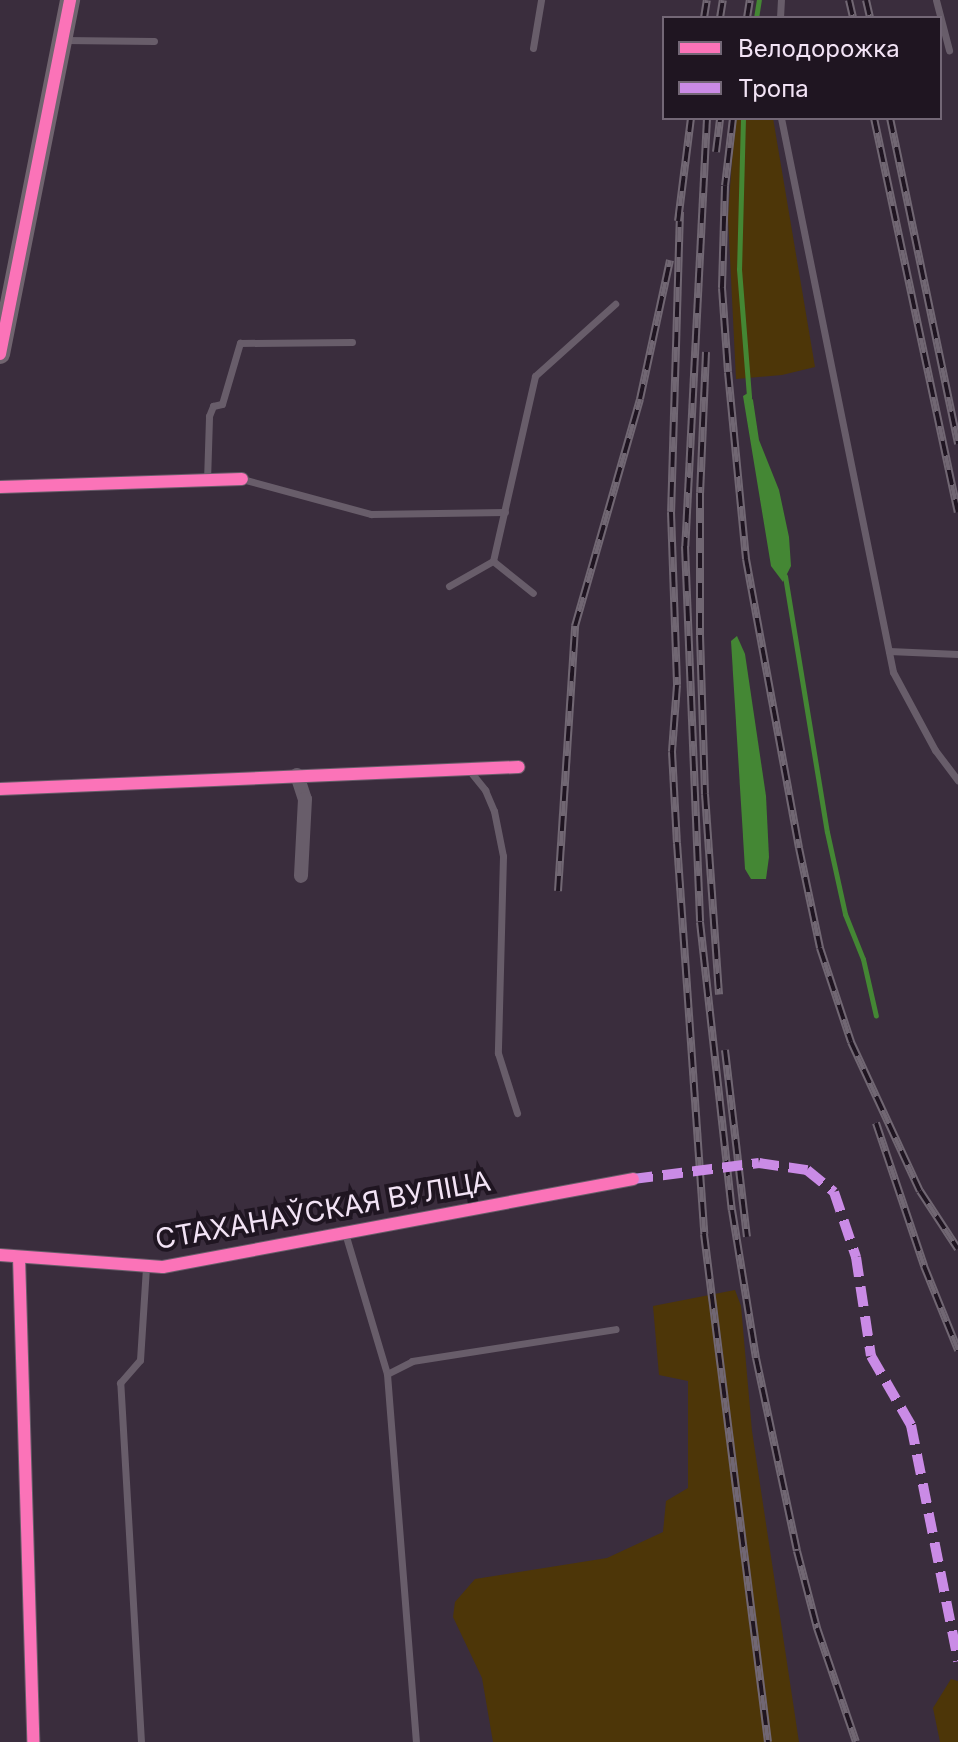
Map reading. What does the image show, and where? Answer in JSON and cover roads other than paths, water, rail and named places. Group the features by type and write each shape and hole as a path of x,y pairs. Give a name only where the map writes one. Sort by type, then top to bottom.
{"street":[{"path":"0,354 70,0"},
{"path":"0,487 242,479"},
{"path":"0,789 519,767"},
{"path":"297,775 305,799 301,876"},
{"name":"СТАХАНАЎСКАЯ ВУЛІЦА","path":"0,1255 163,1267 633,1179"},
{"path":"19,1257 33,1742"}],"lane":[{"path":"533,48 541,0"},
{"path":"942,23 949,50"},
{"path":"63,40 154,41"},
{"path":"781,120 893,672 935,750 958,780"},
{"path":"449,586 493,561 535,376 615,304"},
{"path":"207,481 209,416 213,406 222,404 240,343 352,342"},
{"path":"242,479 371,514 505,512"},
{"path":"493,561 533,593"},
{"path":"889,651 958,654"},
{"path":"469,770 485,790 494,811 503,856 498,1053 517,1113"},
{"path":"345,1233 387,1374 416,1742"},
{"path":"141,1742 120,1383 140,1360 146,1266"},
{"path":"387,1374 412,1361 616,1329"}],"waterway":[{"path":"756,16 759,0"},
{"path":"743,120 739,269 749,397"},
{"path":"785,576 827,832 845,914 863,959 876,1016"}],"railway":[{"path":"704,16 707,0"},
{"path":"720,16 723,0"},
{"path":"747,16 750,0"},
{"path":"849,0 853,16"},
{"path":"866,0 870,16"},
{"path":"678,221 691,120"},
{"path":"707,120 685,546 700,922 732,1210 756,1358 797,1551 817,1628 856,1742"},
{"path":"716,152 720,120"},
{"path":"733,120 725,186 722,288 728,372 746,559 799,848 820,948 851,1042 920,1191 958,1249"},
{"path":"874,120 958,512"},
{"path":"890,120 958,444"},
{"path":"680,212 671,512 677,685 672,752 677,843 704,1234 768,1742"},
{"path":"558,891 575,626 640,399 670,260"},
{"path":"706,352 700,493 700,635 705,794 719,995"},
{"path":"725,1050 747,1237"},
{"path":"876,1123 924,1266 958,1350"}]}
